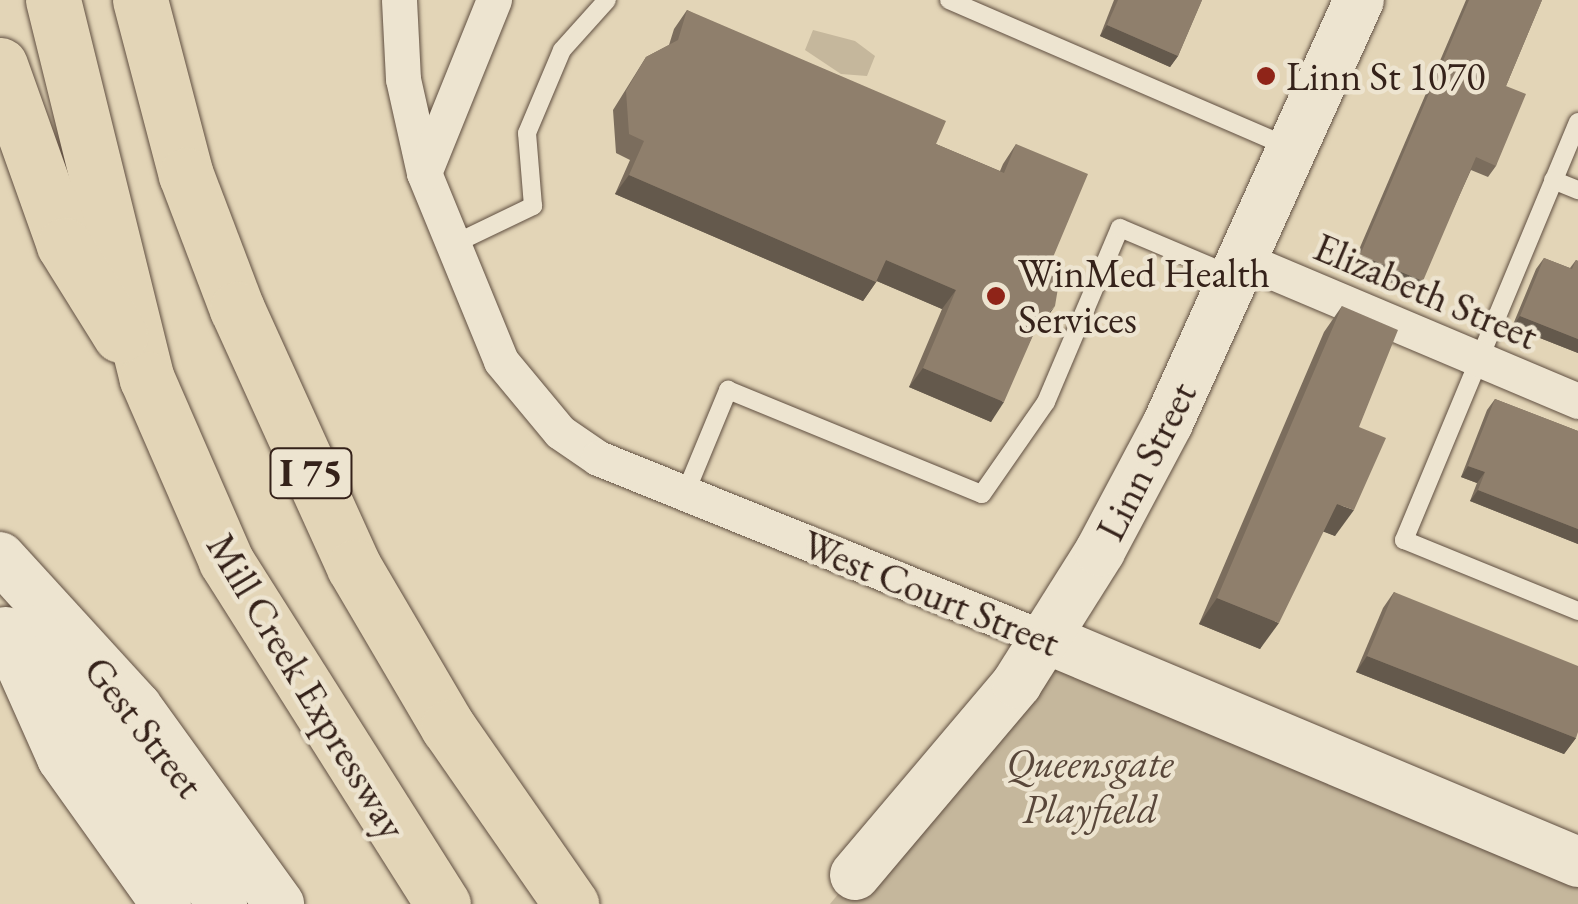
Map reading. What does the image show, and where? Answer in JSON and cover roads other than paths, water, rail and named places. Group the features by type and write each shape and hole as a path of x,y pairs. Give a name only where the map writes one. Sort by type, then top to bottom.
{"highway":[{"name":"Mill Creek Expressway","path":"52,0 147,378 226,561 443,904"},
{"name":"I 75","path":"140,0 186,175 237,309 354,567 448,728 571,904"},
{"path":"0,64 64,245 147,378"}],"street":[{"name":"West Court Street","path":"399,0 403,80 424,172 502,361 527,400 598,458 1047,639 1578,862"},
{"path":"424,172 494,0"},
{"name":"Linn Street","path":"854,875 1047,639 1140,480 1359,0"},
{"name":"Elizabeth Street","path":"1238,268 1578,401"},
{"name":"Gest Street","path":"0,557 137,707 279,904"},
{"path":"0,580 97,727 222,904"},
{"name":"Gest Street","path":"0,618 62,758 166,904"}],"lane":[{"path":"454,244 533,206 527,133 562,50 607,0"},
{"path":"949,0 1292,148"},
{"path":"1578,122 1476,359 1404,540 1578,611"},
{"path":"1554,180 1578,190"},
{"path":"685,494 728,390 982,494 1046,402 1120,228 1238,268"}],"place":[{"name":"Linn St 1070","path":"1266,76"},
{"name":"WinMed Health Services","path":"996,296"}],"park label":[{"name":"Queensgate Playfield","path":"1090,786"}]}
